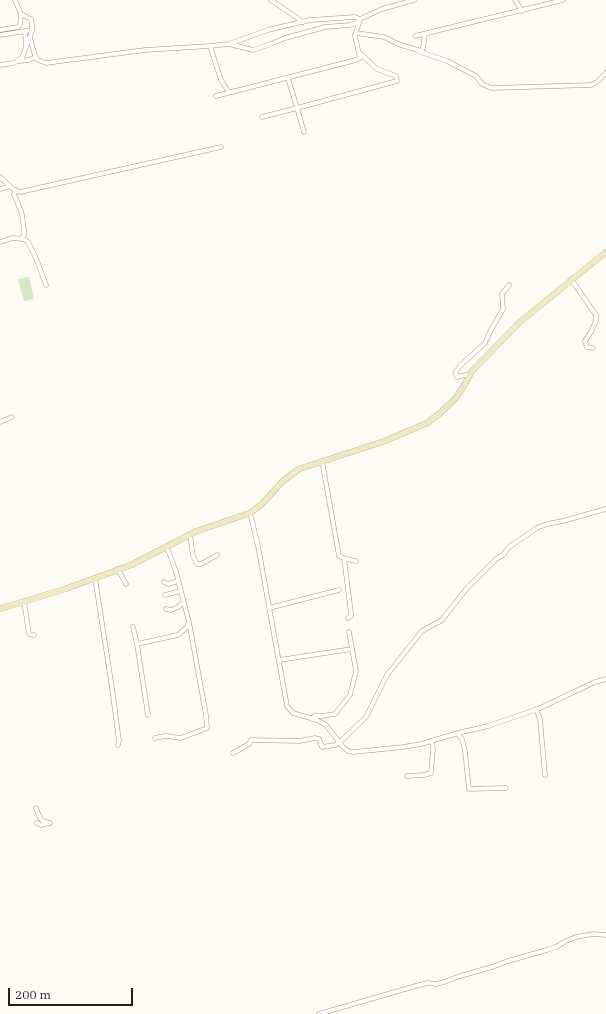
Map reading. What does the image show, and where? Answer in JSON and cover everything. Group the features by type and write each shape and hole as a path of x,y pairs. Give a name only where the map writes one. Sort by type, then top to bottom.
{"street":[{"path":"0,30 18,27 20,25 21,14 15,0"},
{"path":"271,0 303,22"},
{"path":"229,44 253,50 285,38 325,27 350,25 382,9 414,0"},
{"path":"515,0 520,11"},
{"path":"415,36 563,0"},
{"path":"17,61 22,58 32,30 31,19 21,14"},
{"path":"30,38 36,57 41,61 52,63 145,50 229,44 268,30 310,20 355,17 360,21"},
{"path":"216,96 360,58 355,42 360,21"},
{"path":"0,35 32,30"},
{"path":"25,32 26,49"},
{"path":"356,33 384,37 398,44 453,64 476,76 482,84 491,88 591,85 597,82 606,73"},
{"path":"418,51 421,51 423,48 425,34"},
{"path":"210,46 221,80 228,91 233,92"},
{"path":"262,117 397,81 396,76 377,69 366,60 358,50"},
{"path":"0,65 29,60 36,57"},
{"path":"288,78 304,132"},
{"path":"0,177 16,191 20,192 221,147"},
{"path":"0,189 10,186"},
{"path":"16,191 14,194 22,214 24,230 24,235 21,239"},
{"path":"0,242 13,238 28,242 46,285"},
{"path":"0,609 95,578 139,561 206,527 250,513 261,505 283,481 294,472 322,461 385,441 427,423 455,398 470,374 520,322 606,252"},
{"path":"571,279 596,315 596,321 585,341 587,347 593,348"},
{"path":"470,374 457,377 456,371 485,343 503,308 502,294 509,285"},
{"path":"0,422 12,417"},
{"path":"322,461 339,556 356,561"},
{"path":"233,753 249,744 251,740 300,741 315,738 319,739 322,747 335,745 340,742 366,717 387,675 422,630 442,620 467,588 496,559 503,555 509,547 537,528 547,524 606,509"},
{"path":"250,513 258,546 287,706 294,713 326,725 348,751 354,752 403,747 488,726 536,709 606,679"},
{"path":"190,534 193,556 197,564 201,564 217,555"},
{"path":"155,738 165,736 181,738 207,728 189,622 169,552 165,547"},
{"path":"344,558 351,613 351,616 348,618"},
{"path":"118,569 126,584"},
{"path":"95,578 112,688 119,741 118,745"},
{"path":"164,582 168,584 178,581"},
{"path":"269,608 339,590"},
{"path":"165,595 181,591"},
{"path":"24,601 29,634 34,635"},
{"path":"166,609 171,610 181,606 184,603"},
{"path":"137,644 178,635 186,628 189,622"},
{"path":"133,627 148,715"},
{"path":"312,719 314,716 335,714 350,695 356,671 349,632"},
{"path":"278,660 352,649"},
{"path":"536,709 540,719 545,775"},
{"path":"457,733 462,739 465,751 469,790 506,788"},
{"path":"407,776 431,773 433,749 432,741"},
{"path":"36,808 40,818 43,821 51,823 41,825 37,823"},
{"path":"319,1014 419,985 428,983 436,984 492,968 508,961 556,947 576,937 593,934 606,935"}],"green space":[{"path":"29,277 34,299 24,301 18,279"}]}
